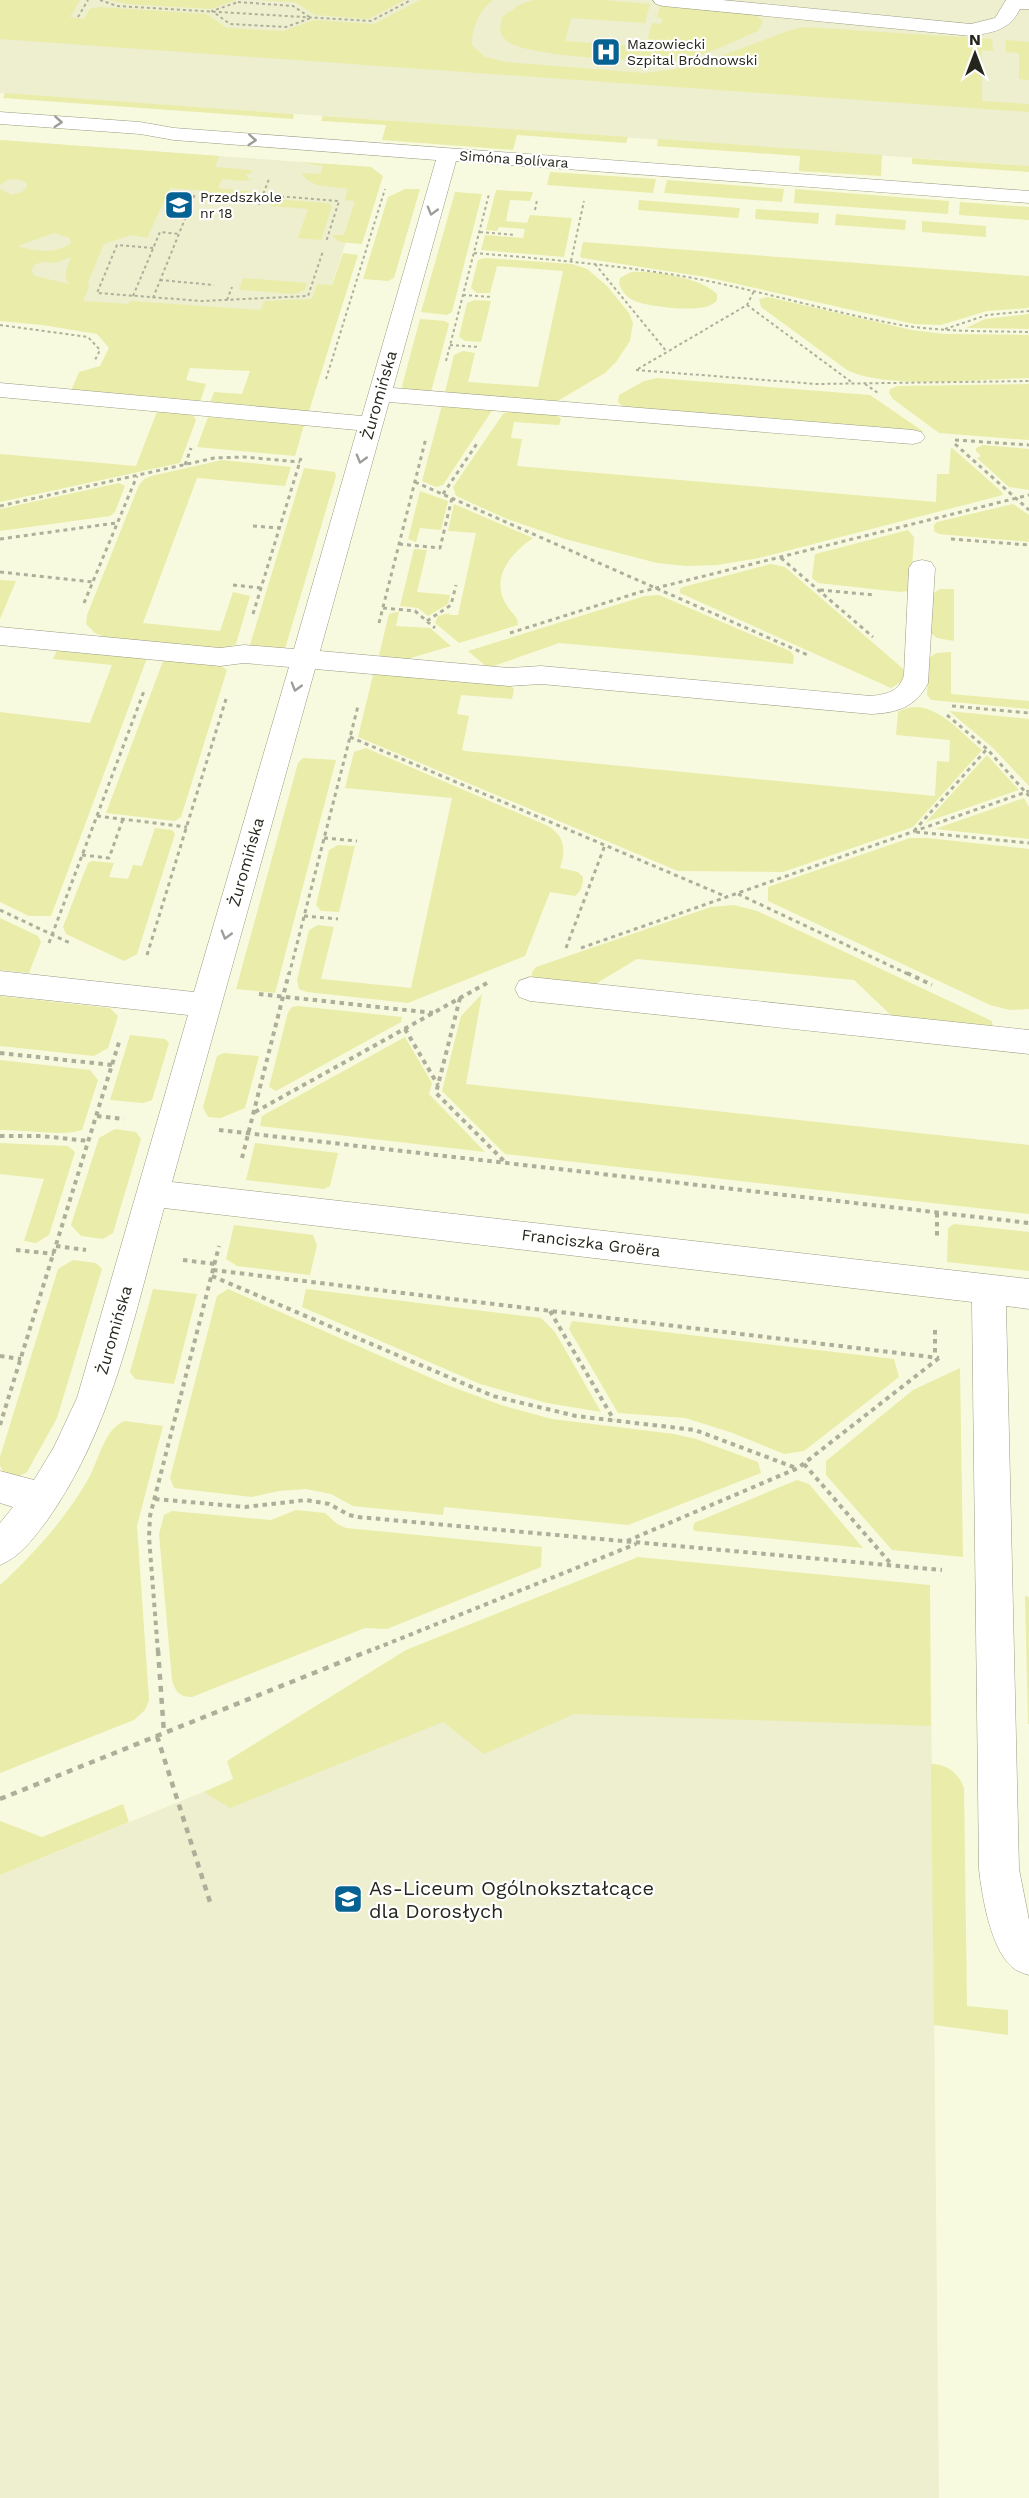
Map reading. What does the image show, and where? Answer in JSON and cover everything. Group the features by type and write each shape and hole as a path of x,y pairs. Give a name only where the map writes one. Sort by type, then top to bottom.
{"street":[{"path":"663,0 971,30 998,26 1006,20 1018,2"},
{"name":"Simóna Bolívara","path":"0,118 140,128 174,134 1029,197"},
{"name":"Żuromińska","path":"0,1548 43,1499 66,1462 94,1398 448,154"},
{"path":"0,390 371,424"},
{"path":"380,394 913,437"},
{"path":"0,636 220,657 240,655 303,659 509,677 541,675 864,705 886,704 911,686 921,600 922,568"},
{"path":"0,983 134,997 208,997"},
{"path":"530,989 1029,1042"},
{"name":"Franciszka Groëra","path":"152,1193 1029,1294"},
{"path":"989,1289 1000,1875 1008,1918 1018,1941 1029,1955"},
{"path":"0,1487 43,1499"}],"path":[{"path":"78,17 88,0"},
{"path":"100,0 117,6 371,21 411,0"},
{"path":"212,11 238,2 293,6 311,18"},
{"path":"212,11 230,24 286,27 311,18"},
{"path":"240,1167 491,185"},
{"path":"0,1425 385,188"},
{"path":"571,261 586,192"},
{"path":"153,298 195,194"},
{"path":"263,195 339,201 326,242"},
{"path":"133,296 160,232 179,234"},
{"path":"479,232 515,235"},
{"path":"153,248 117,245 97,293 202,301 308,296 323,252"},
{"path":"474,253 595,263 677,275 754,290 894,324 942,330 1029,332"},
{"path":"595,263 667,352"},
{"path":"160,280 214,285"},
{"path":"227,300 232,287"},
{"path":"754,290 747,304 636,370 854,384 1029,381"},
{"path":"463,295 492,297"},
{"path":"747,304 854,384"},
{"path":"942,330 987,315 1029,311"},
{"path":"0,325 88,337 100,350 94,362 62,374 49,394"},
{"path":"450,345 480,347"},
{"path":"443,494 503,404"},
{"path":"1029,445 950,439 1029,510"},
{"path":"0,506 224,457 300,462"},
{"path":"68,643 136,476"},
{"path":"415,482 813,657"},
{"path":"502,635 656,588 1029,495"},
{"path":"399,544 440,548 452,498"},
{"path":"0,539 117,523"},
{"path":"253,526 279,528"},
{"path":"947,538 1029,545"},
{"path":"605,845 564,954 1028,793 987,749 911,686 818,590 780,557"},
{"path":"0,572 93,582"},
{"path":"232,585 261,588"},
{"path":"427,621 451,605 456,585"},
{"path":"818,590 921,600"},
{"path":"383,608 415,610 434,627"},
{"path":"33,986 159,651"},
{"path":"935,705 1029,713"},
{"path":"350,737 727,897"},
{"path":"913,831 987,749"},
{"path":"97,816 187,827"},
{"path":"82,855 109,858 123,819"},
{"path":"913,831 1029,843"},
{"path":"324,838 357,841"},
{"path":"737,893 942,990"},
{"path":"304,916 338,919"},
{"path":"254,1112 490,982"},
{"path":"208,997 284,996 433,1013"},
{"path":"460,998 436,1093 506,1163"},
{"path":"405,1029 438,1085"},
{"path":"0,1053 112,1065"},
{"path":"218,1130 1029,1223"},
{"path":"0,1136 41,1136 89,1141"},
{"path":"164,1733 149,1537 150,1516 220,1245"},
{"path":"56,1246 97,1251"},
{"path":"16,1250 54,1254"},
{"path":"174,1259 215,1264"},
{"path":"213,1273 950,1359"},
{"path":"213,1273 493,1396 555,1412 695,1430 796,1468"},
{"path":"550,1311 614,1420"},
{"path":"0,1356 21,1359"},
{"path":"625,1541 804,1464 939,1358"},
{"path":"804,1464 892,1565"},
{"path":"155,1499 245,1507 306,1500 329,1504 349,1515 358,1517 993,1575"},
{"path":"0,1799 640,1542"},
{"path":"158,1736 210,1902"}],"shaded area":[{"path":"0,0 1029,0 1029,166 0,93"},
{"name":"Przedszkole nr 18","path":"0,140 371,167 315,334 0,310"},
{"path":"558,1647 931,1697 939,2498 0,2498 0,1875"}],"green space":[{"path":"0,0 80,0 70,17 84,19 90,9 98,7 207,14 227,28 283,31 314,20 374,24 420,0 493,0 480,14 473,33 472,45 485,57 506,62 645,73 691,67 804,27 992,39 993,51 982,50 982,101 1029,104 1029,112 0,39"},
{"path":"109,0 236,0 211,9 127,4"},
{"path":"258,0 405,0 368,19 315,15 295,2"},
{"path":"533,0 603,0 650,4 645,23 571,18 565,41 646,47 652,23 661,24 662,18 657,18 660,6 756,15 763,21 758,31 710,51 680,59 644,60 569,56 526,49 512,44 502,35 500,31 502,17 519,5"},
{"path":"1006,40 1029,42 1029,80 1019,79 1019,53 1006,52"},
{"path":"5,93 294,114 293,119 3,98"},
{"path":"323,116 628,137 626,143 517,135 513,150 382,140 386,125 321,121"},
{"path":"658,139 882,155 881,176 799,171 800,156 657,146"},
{"path":"0,140 219,156 215,167 251,170 252,173 246,174 249,179 255,179 242,181 222,179 218,188 256,192 251,205 204,201 208,191 170,188 147,238 131,235 104,244 83,301 128,304 130,301 261,310 264,301 312,299 317,284 332,285 343,253 358,255 309,411 210,403 214,392 242,394 250,371 190,368 186,380 206,384 200,402 71,391 79,372 100,366 109,348 97,334 0,321 0,189 12,195 22,192 27,187 26,182 16,179 0,185","holes":["54,233 70,238 71,243 51,251 17,246","72,257 66,270 69,284 35,276 31,271 34,265 42,262 54,263"]},
{"path":"912,158 1029,166 1029,172 912,164"},
{"path":"300,162 371,167 383,176 362,244 340,242 333,237 344,235 355,201 345,200 348,189 317,185 307,180 301,173 320,174 323,166"},
{"path":"550,172 656,179 653,193 547,185"},
{"path":"667,180 784,189 782,202 664,193"},
{"path":"405,189 420,189 394,278 388,281 363,279 388,197"},
{"path":"795,189 949,201 948,214 794,203"},
{"path":"496,190 533,192 530,201 510,200 506,221 527,223 530,215 572,218 564,257 481,250 485,235 523,238 525,229 499,227 497,231 486,230"},
{"path":"455,192 482,194 452,312 447,315 421,312"},
{"path":"273,199 328,203 332,206 321,240 298,238 308,209 270,206"},
{"path":"639,200 740,208 738,218 638,210"},
{"path":"960,202 1029,207 1029,220 959,215"},
{"path":"756,209 819,213 818,224 755,219"},
{"path":"836,214 906,220 905,230 835,225"},
{"path":"922,221 986,226 986,237 922,232"},
{"path":"583,242 1029,276 1029,308 987,311 941,325 914,324 706,277 582,258 580,256"},
{"path":"485,258 572,264 587,269 607,286 629,313 633,323 630,341 616,362 605,373 556,402 445,392 454,355 463,351 475,353 468,382 538,387 563,271 497,266 490,293 477,293 471,288 478,260"},
{"path":"631,272 652,272 689,279 710,288 717,294 717,300 712,305 691,308 665,307 635,301 625,294 619,284 620,278"},
{"path":"243,278 307,283 305,290 294,294 239,289"},
{"path":"768,297 912,330 944,334 1029,335 1029,378 910,382 864,376 847,370 761,307 759,299"},
{"path":"475,300 491,301 481,342 465,341 459,337 467,303"},
{"path":"1029,314 1029,329 966,328 985,319"},
{"path":"420,319 445,321 449,324 431,392 404,389 402,386"},
{"path":"657,378 870,395 924,432 630,408 623,407 618,402 619,395 644,381"},
{"path":"1029,384 1029,440 939,433 893,399 889,393 890,389 898,386"},
{"path":"442,405 493,409 443,485 436,487 422,481"},
{"path":"158,409 191,412 196,420 180,463 0,502 0,454 136,466"},
{"path":"510,410 555,414 561,419 559,425 514,422 511,438 522,439 517,466 936,502 937,474 949,474 951,447 1003,495 759,558 717,565 686,566 657,563 565,539 507,519 456,496 453,487 503,414"},
{"path":"208,417 304,425 295,456 197,447"},
{"path":"983,445 1029,449 1029,490 1009,487 977,458 981,456 976,448"},
{"path":"222,460 291,467 285,486 197,478 143,623 220,631 233,592 250,596 236,644 219,651 109,639 95,633 86,624 87,615 139,485 151,476"},
{"path":"304,468 335,472 336,476 285,649 249,648"},
{"path":"119,483 125,486 115,512 110,516 0,531 0,509"},
{"path":"420,491 448,501 441,530 420,528 416,542 408,539"},
{"path":"454,504 533,538 510,559 505,567 500,586 502,596 516,617 518,625 459,643 435,623 438,616 450,613 449,615 458,615 476,533 448,531"},
{"path":"1013,504 1029,515 1029,542 939,534 934,531 934,525 937,522"},
{"path":"908,530 914,537 909,591 818,583 812,578 815,554"},
{"path":"414,549 427,550 417,592 450,595 448,604 428,616 418,608 400,606"},
{"path":"771,564 785,567 901,667 904,670 903,681 891,688 680,593 683,587"},
{"path":"0,580 16,581 0,619"},
{"path":"940,589 954,589 954,641 937,638 931,633 932,594"},
{"path":"659,595 790,651 794,656 793,664 559,643 488,668 468,651 645,596"},
{"path":"399,612 396,626 430,628 451,646 401,661 384,660 379,655 389,614"},
{"path":"57,650 147,658 51,916 29,916 0,902 0,712 90,723 112,665 53,659"},
{"path":"951,652 951,694 1029,701 1029,709 931,700 927,695 929,658 936,653"},
{"path":"169,658 217,663 227,670 181,817 175,821 106,813 163,661"},
{"path":"381,670 507,683 514,689 512,699 461,695 457,714 469,716 462,750 465,751 935,796 937,761 949,762 950,740 896,735 898,712 910,707 921,707 932,711 954,725 982,750 913,827 783,872 678,871 358,737 373,675"},
{"path":"949,711 1029,719 1029,786 993,748"},
{"path":"366,748 548,826 558,834 563,844 560,868 578,872 583,877 582,885 575,896 550,892 525,956 408,1003 307,992 299,989 297,980 309,930 318,925 334,927 321,979 411,988 452,798 345,788 354,752"},
{"path":"987,755 1019,790 926,822"},
{"path":"303,758 336,760 275,993 236,989 298,763"},
{"path":"1024,798 1029,807 1029,839 935,829"},
{"path":"155,828 172,830 175,834 137,954 124,961 66,934 63,927 88,863 92,861 114,863 109,877 128,879 133,865 142,866"},
{"path":"910,838 1029,849 1029,1009 1010,1010 990,1005 768,901 768,887"},
{"path":"338,845 355,846 339,912 321,911 316,905 329,850"},
{"path":"734,905 757,911 992,1021 993,1028 894,1018 854,980 637,959 592,986 532,979 532,972 536,967 711,907"},
{"path":"0,918 38,936 41,942 29,973 0,970"},
{"path":"482,994 466,1084 1029,1145 1029,1214 505,1154 442,1091 461,1016"},
{"path":"0,996 110,1008 118,1016 108,1048 94,1056 0,1046"},
{"path":"292,1007 402,1017 401,1022 276,1091 269,1087 288,1012"},
{"path":"130,1035 165,1039 169,1043 152,1100 143,1103 110,1100"},
{"path":"405,1037 432,1083 429,1094 485,1152 260,1126 262,1116"},
{"path":"224,1053 259,1056 245,1108 221,1118 208,1117 203,1107 217,1056"},
{"path":"0,1060 90,1070 98,1080 82,1130 54,1133 0,1130"},
{"path":"115,1129 136,1132 141,1139 113,1233 103,1239 81,1236 71,1225 99,1138"},
{"path":"0,1143 68,1146 75,1152 49,1235 36,1243 24,1241 44,1179 0,1174"},
{"path":"255,1143 338,1153 330,1186 324,1189 246,1180"},
{"path":"954,1224 1029,1232 1029,1271 947,1262 948,1228"},
{"path":"234,1225 313,1235 317,1245 310,1275 237,1266 226,1259"},
{"path":"73,1260 96,1263 102,1269 57,1418 27,1472 16,1478 7,1478 0,1466 0,1457 58,1269"},
{"path":"153,1289 197,1294 174,1384 135,1379 130,1372"},
{"path":"228,1289 447,1385 501,1405 552,1419 674,1434 696,1439 758,1462 761,1473 628,1525 444,1507 443,1515 353,1506 331,1494 306,1489 279,1491 252,1497 174,1488 170,1478 217,1296"},
{"path":"306,1289 541,1318 555,1332 601,1412 547,1403 480,1384 302,1307"},
{"path":"572,1321 894,1359 899,1377 804,1451 784,1454 730,1432 685,1418 618,1413 569,1329"},
{"path":"960,1368 963,1557 892,1550 826,1475 826,1461 913,1390"},
{"path":"125,1421 163,1426 137,1526 149,1700 145,1710 134,1720 0,1773 0,1585 26,1560 61,1519 82,1490 108,1436 118,1424"},
{"path":"797,1480 809,1484 863,1548 693,1529 694,1523"},
{"path":"296,1510 325,1513 337,1524 346,1528 542,1547 541,1567 387,1629 365,1628 192,1697 181,1695 172,1680 159,1534 164,1515 172,1511 271,1520"},
{"path":"638,1557 930,1585 931,1726 574,1714 484,1754 443,1722 230,1808 204,1792 233,1779 227,1761 406,1650"},
{"path":"1025,1596 1029,1597 1029,1724 1028,1724"},
{"path":"931,1764 952,1770 964,1788 967,2006 1008,2010 1008,2035 934,2025"},
{"path":"123,1804 129,1822 0,1875 0,1821 42,1837"}],"place":[{"name":"Mazowiecki Szpital Bródnowski","path":"606,52"},
{"name":"Przedszkole nr 18","path":"179,205"},
{"name":"As-Liceum Ogólnokształcące dla Dorosłych","path":"348,1899"}]}
